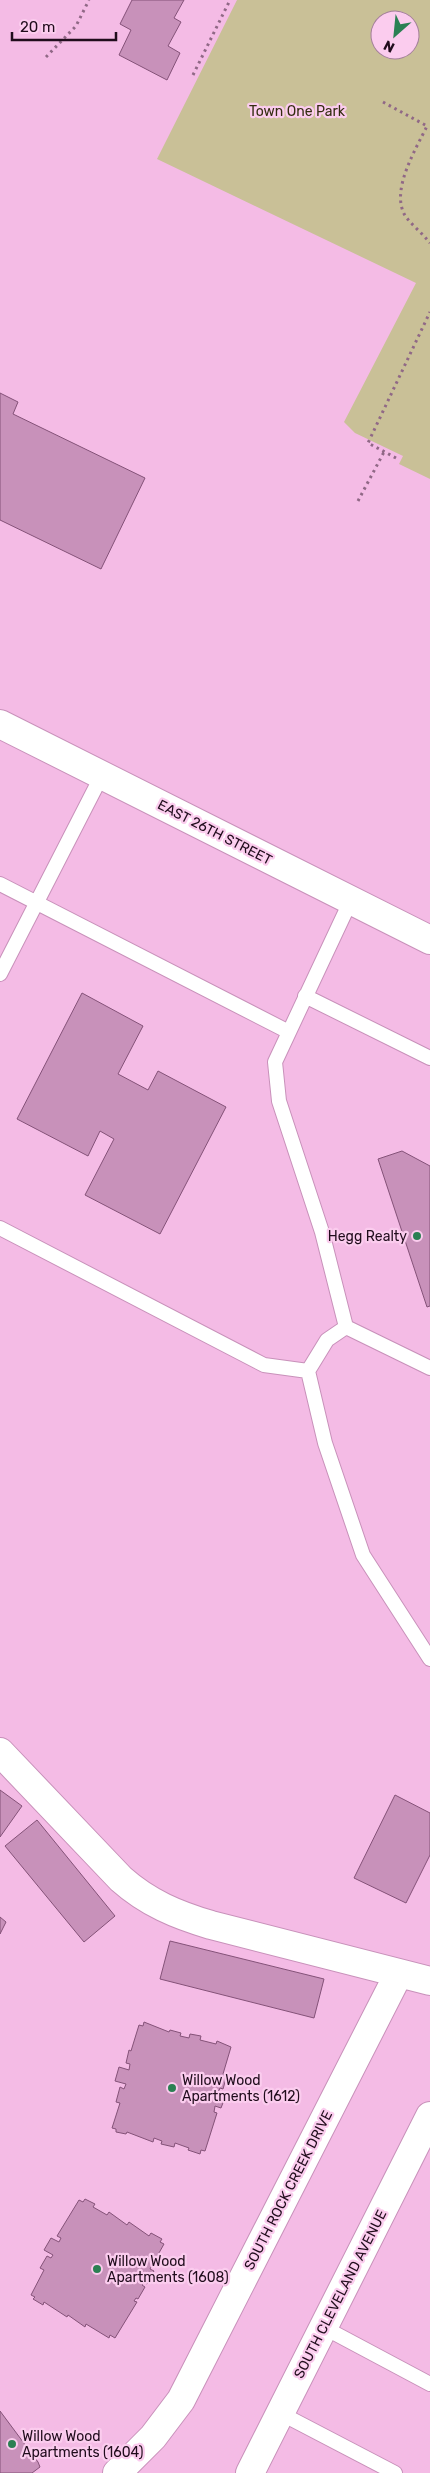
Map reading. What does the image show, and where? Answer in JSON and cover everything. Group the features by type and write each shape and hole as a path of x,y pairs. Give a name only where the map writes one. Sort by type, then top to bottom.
{"street":[{"name":"EAST 26TH STREET","path":"0,724 430,940"},
{"path":"0,1752 121,1879 138,1894 154,1904 182,1916 211,1925 399,1973 412,1974 430,1981"},
{"name":"SOUTH ROCK CREEK DRIVE","path":"117,2473 153,2437 181,2400 399,1973"},
{"name":"SOUTH CLEVELAND AVENUE","path":"250,2473 430,2116"}],"lane":[{"path":"0,974 102,775"},
{"path":"0,884 289,1032"},
{"path":"351,900 275,1062 279,1101 322,1232 346,1327 430,1368"},
{"path":"306,996 430,1058"},
{"path":"0,1228 264,1364 308,1371"},
{"path":"346,1327 327,1340 308,1371 325,1443 363,1555 430,1659"},
{"path":"323,2327 430,2384"},
{"path":"280,2413 396,2473"}],"path":[{"path":"46,57 76,26 89,0"},
{"path":"192,75 230,0"},
{"path":"384,102 427,126 407,166 400,192 405,216 430,242"},
{"path":"396,458 368,443 430,312"},
{"path":"358,501 384,452"}],"green space":[{"name":"Town One Park","path":"237,0 430,0 430,479 399,464 403,456 355,433 344,422 416,283 157,159"}],"building":[{"path":"132,0 184,0 174,18 181,22 168,46 180,53 167,80 119,55 131,30 120,24"},
{"path":"0,393 18,402 13,414 145,478 101,569 0,520"},
{"path":"82,993 143,1026 118,1074 148,1090 158,1071 226,1107 160,1234 85,1195 114,1139 100,1131 88,1156 17,1119"},
{"name":"Hegg Realty","path":"402,1151 430,1166 430,1306 427,1307 378,1159"},
{"path":"0,1790 22,1806 0,1837"},
{"path":"395,1795 430,1813 430,1855 406,1903 354,1878"},
{"path":"37,1820 115,1916 84,1942 5,1846"},
{"path":"0,1917 6,1922 0,1934"},
{"path":"170,1941 324,1979 314,2018 160,1979"},
{"name":"Willow Wood Apartments (1612)","path":"144,2022 169,2032 170,2030 181,2033 180,2036 189,2038 190,2034 201,2036 200,2040 216,2044 217,2041 231,2047 223,2074 227,2075 223,2089 220,2088 218,2093 226,2095 221,2108 215,2106 214,2112 217,2113 205,2151 201,2150 200,2154 175,2143 174,2147 161,2144 162,2141 154,2138 153,2142 127,2132 126,2134 116,2132 116,2129 112,2128 120,2103 116,2102 120,2087 124,2089 126,2084 115,2081 119,2067 129,2070 130,2064 126,2063 129,2050 131,2051 139,2025 143,2026"},
{"name":"Willow Wood Apartments (1608)","path":"85,2199 95,2204 93,2207 107,2215 109,2212 127,2225 129,2222 149,2236 151,2233 162,2239 160,2242 164,2244 150,2269 154,2271 147,2284 144,2282 142,2285 145,2287 138,2299 136,2298 134,2301 137,2302 115,2338 110,2335 109,2338 86,2324 85,2327 44,2302 43,2305 33,2299 35,2297 31,2295 44,2270 40,2268 47,2256 51,2258 53,2255 44,2250 51,2238 59,2242 61,2238 57,2236 79,2200 83,2202"},
{"name":"Willow Wood Apartments (1604)","path":"0,2411 38,2462 40,2467 32,2473 0,2473"}],"place":[{"name":"Hegg Realty","path":"417,1236"},
{"name":"Willow Wood Apartments (1612)","path":"172,2088"},
{"name":"Willow Wood Apartments (1608)","path":"97,2269"},
{"name":"Willow Wood Apartments (1604)","path":"12,2444"}]}
